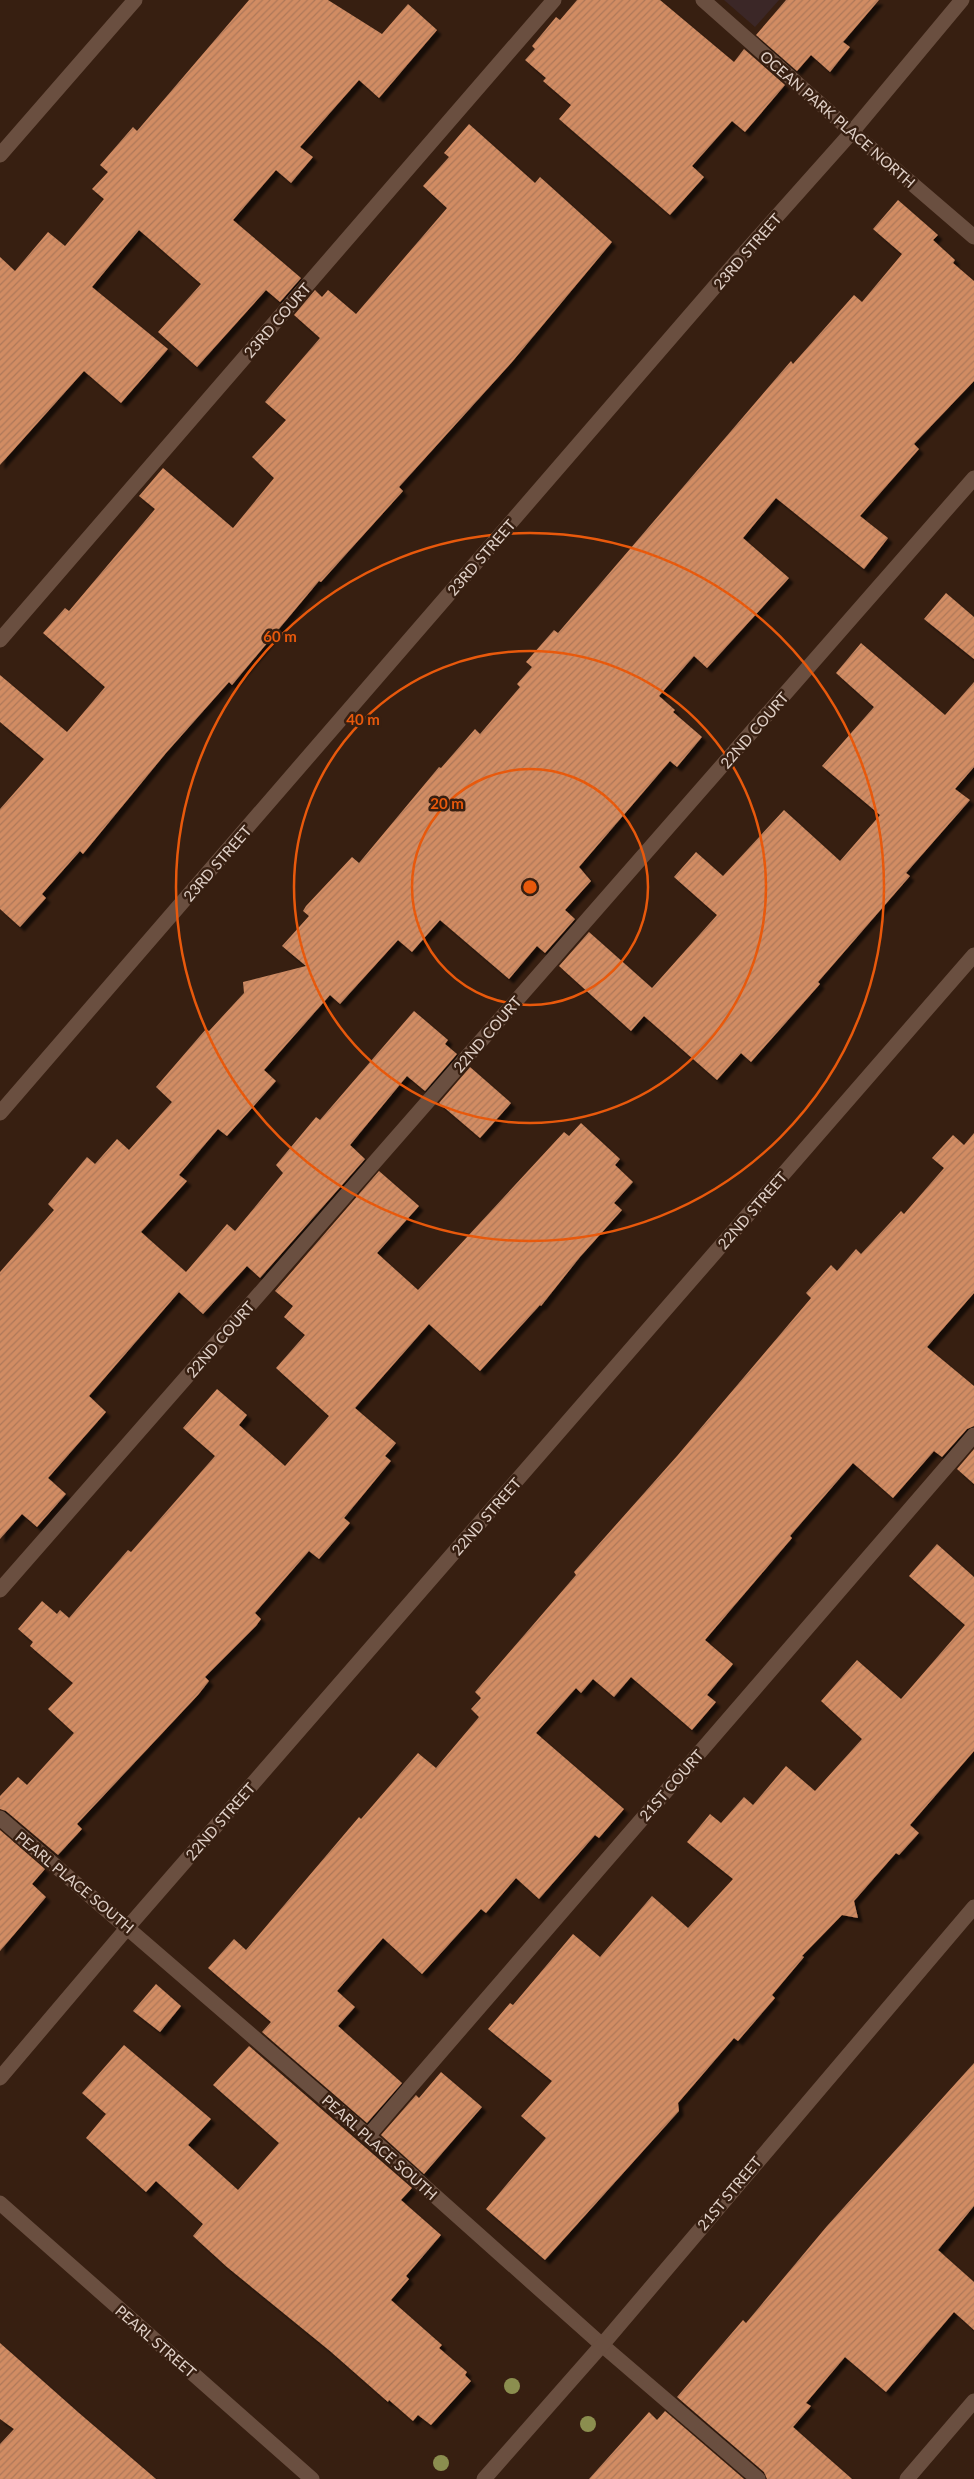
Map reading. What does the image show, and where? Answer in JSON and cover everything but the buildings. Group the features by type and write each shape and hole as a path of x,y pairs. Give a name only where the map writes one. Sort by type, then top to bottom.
{"street":[{"path":"0,155 135,0"},
{"name":"23RD COURT","path":"0,640 554,0"},
{"name":"OCEAN PARK PLACE NORTH","path":"703,0 974,237"},
{"name":"23RD STREET","path":"0,1113 737,260 852,132 962,0"},
{"name":"22ND COURT","path":"0,1590 974,478"},
{"name":"22ND STREET","path":"0,2078 128,1927 974,955"},
{"name":"21ST COURT","path":"368,2136 974,1435"},
{"name":"PEARL PLACE SOUTH","path":"0,1818 368,2136 602,2345 758,2479"},
{"name":"21ST STREET","path":"484,2479 602,2345 974,1907"},
{"name":"PEARL STREET","path":"0,2203 312,2479"},
{"path":"908,2479 974,2402"}],"shaded area":[{"path":"724,0 779,0 755,27"}]}
